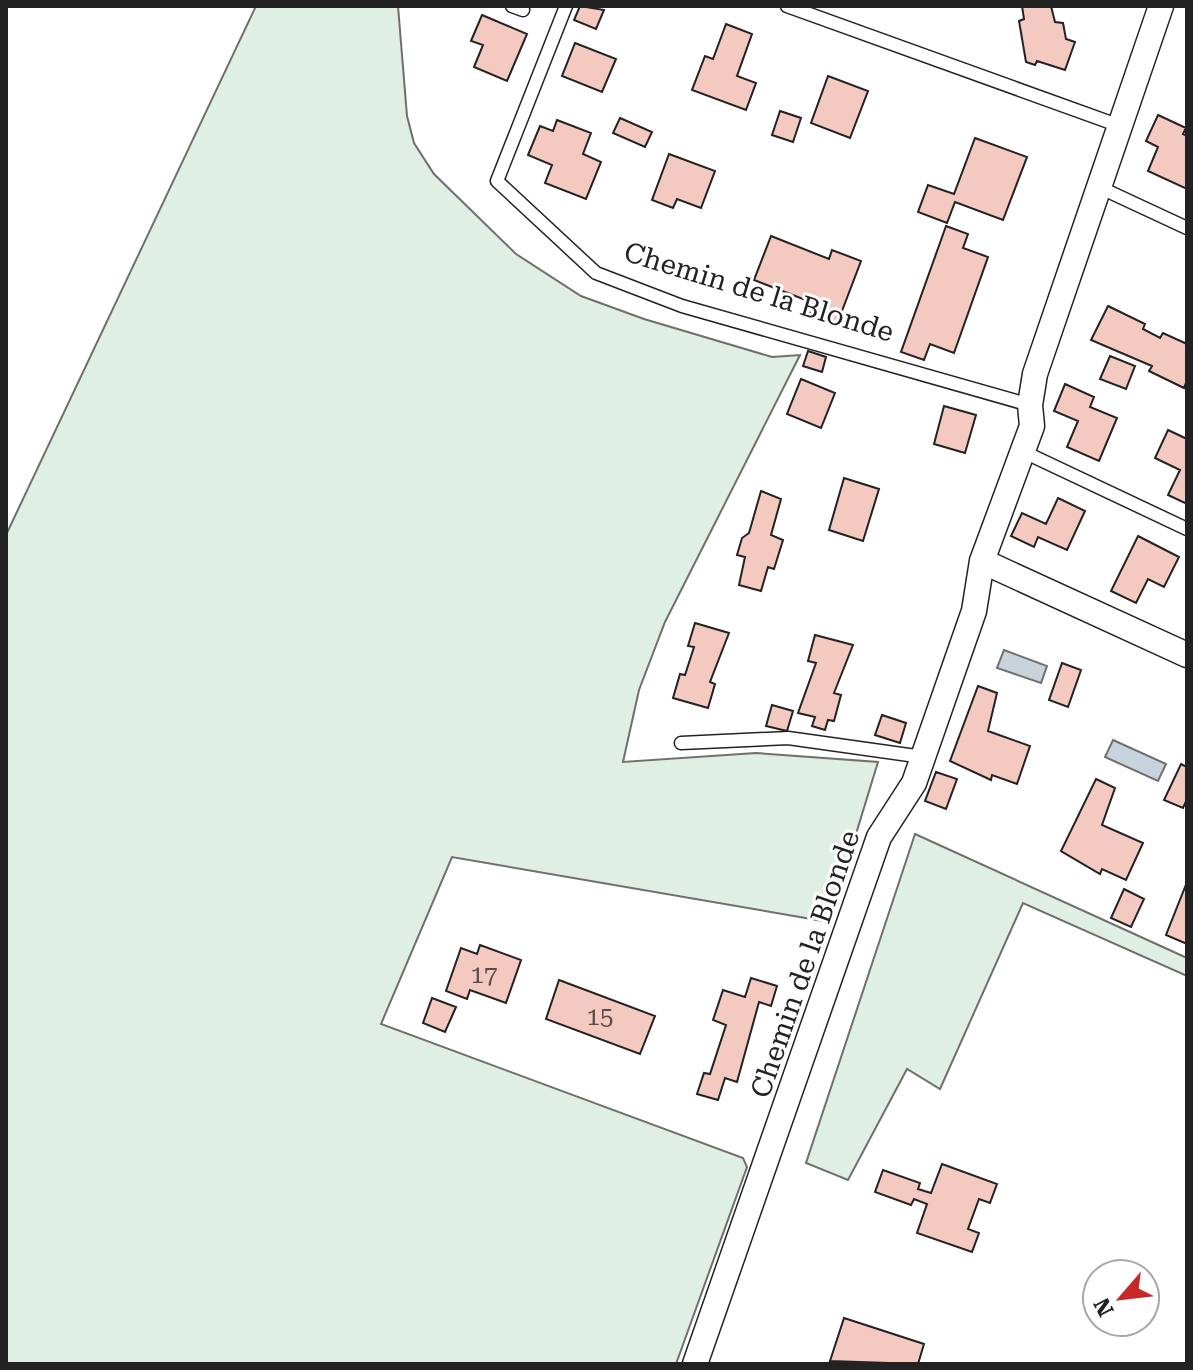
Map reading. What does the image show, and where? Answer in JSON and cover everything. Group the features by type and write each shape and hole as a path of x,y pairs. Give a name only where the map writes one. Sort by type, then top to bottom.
{"street":[{"name":"Chemin de la Blonde","path":"695,1364 879,837 914,783 974,611 982,561 1032,426 1030,405 1035,374 1161,6"},
{"path":"982,561 1187,655"}],"lane":[{"name":"Chemin de la Blonde","path":"566,6 497,181 596,273 682,306 1030,405"},
{"path":"787,6 1120,126"},
{"path":"1101,188 1187,228"},
{"path":"1024,452 1187,529"},
{"path":"681,743 788,738 923,757"}],"green space":[{"path":"256,6 398,6 407,116 414,143 434,174 516,254 581,296 644,319 772,357 800,355 665,622 639,690 623,762 756,753 878,762 829,922 452,857 381,1024 743,1158 747,1167 676,1364 6,1364 6,535"},
{"path":"915,834 1187,958 1187,976 1023,903 940,1089 907,1069 848,1180 806,1163"}],"shaded area":[{"path":"1004,650 1047,666 1041,683 997,668"},
{"path":"1113,740 1166,764 1158,781 1105,757"}],"building":[{"path":"580,6 604,10 596,29 574,20"},
{"path":"1022,6 1051,6 1055,22 1063,23 1066,39 1075,42 1065,70 1037,61 1035,65 1026,62 1019,21 1024,19"},
{"path":"482,15 527,34 507,81 474,67 483,45 471,41"},
{"path":"726,24 752,34 737,76 756,83 746,110 692,90 705,56 713,59"},
{"path":"575,43 616,59 602,92 562,76"},
{"path":"828,76 868,91 850,138 811,123"},
{"path":"780,111 801,118 793,142 772,135"},
{"path":"1158,115 1186,128 1183,134 1187,136 1187,189 1148,171 1158,147 1146,141"},
{"path":"620,118 652,132 645,147 613,133"},
{"path":"557,120 591,133 583,154 601,162 586,199 545,183 552,165 528,155 540,126 553,131"},
{"path":"975,138 1027,157 1003,220 955,202 947,223 918,212 928,185 954,194"},
{"path":"669,154 715,171 701,208 677,199 673,208 652,200"},
{"path":"946,226 968,234 963,248 988,257 954,353 930,344 924,360 901,352"},
{"path":"771,236 829,259 832,250 861,261 837,324 807,312 811,302 754,280"},
{"path":"1108,306 1145,324 1143,329 1160,338 1163,333 1187,344 1187,380 1184,388 1149,371 1152,366 1091,340"},
{"path":"808,351 826,357 822,372 803,366"},
{"path":"1110,356 1135,366 1126,389 1100,379"},
{"path":"801,379 835,393 821,428 787,414"},
{"path":"1065,384 1094,397 1090,407 1117,418 1099,461 1067,447 1078,421 1054,411"},
{"path":"944,406 976,415 965,453 934,444"},
{"path":"1168,430 1187,439 1187,504 1168,495 1180,470 1155,458"},
{"path":"844,478 879,489 863,541 829,530"},
{"path":"761,491 781,499 771,535 783,540 774,569 768,567 761,591 739,585 745,557 737,555 742,538 749,533"},
{"path":"1058,498 1085,511 1067,550 1038,537 1034,547 1011,536 1022,513 1046,524"},
{"path":"1138,536 1179,557 1164,587 1148,579 1136,603 1111,591"},
{"path":"695,623 729,633 710,682 715,684 708,708 673,698 680,674 685,675 694,647 688,646"},
{"path":"815,635 853,645 834,693 841,695 834,721 828,720 825,730 812,726 815,717 798,713 816,663 808,661"},
{"path":"1062,663 1081,670 1068,707 1049,700"},
{"path":"978,686 997,693 988,731 1030,746 1017,784 992,775 991,780 950,761"},
{"path":"772,705 793,711 787,731 766,726"},
{"path":"882,715 906,723 900,743 875,735"},
{"path":"1181,764 1187,767 1187,799 1183,808 1164,800"},
{"path":"936,772 957,779 946,809 925,801"},
{"path":"1096,779 1115,788 1102,825 1143,843 1126,880 1102,869 1100,874 1061,851"},
{"path":"1187,882 1187,944 1166,935"},
{"path":"1124,889 1144,899 1131,927 1111,918"},
{"path":"480,945 521,960 506,1003 470,990 467,999 446,991 461,948 477,954"},
{"path":"751,978 777,986 771,1006 759,1002 737,1082 725,1078 718,1100 697,1094 704,1073 710,1074 726,1025 713,1020 723,990 745,997"},
{"path":"559,980 655,1016 640,1054 546,1019"},
{"path":"432,998 456,1007 445,1032 423,1023"},
{"path":"942,1164 997,1184 990,1203 979,1199 968,1229 979,1233 972,1252 917,1233 927,1204 914,1199 911,1205 875,1192 883,1170 920,1183 918,1189 931,1193"},
{"path":"844,1318 924,1344 918,1364 830,1361"}]}
